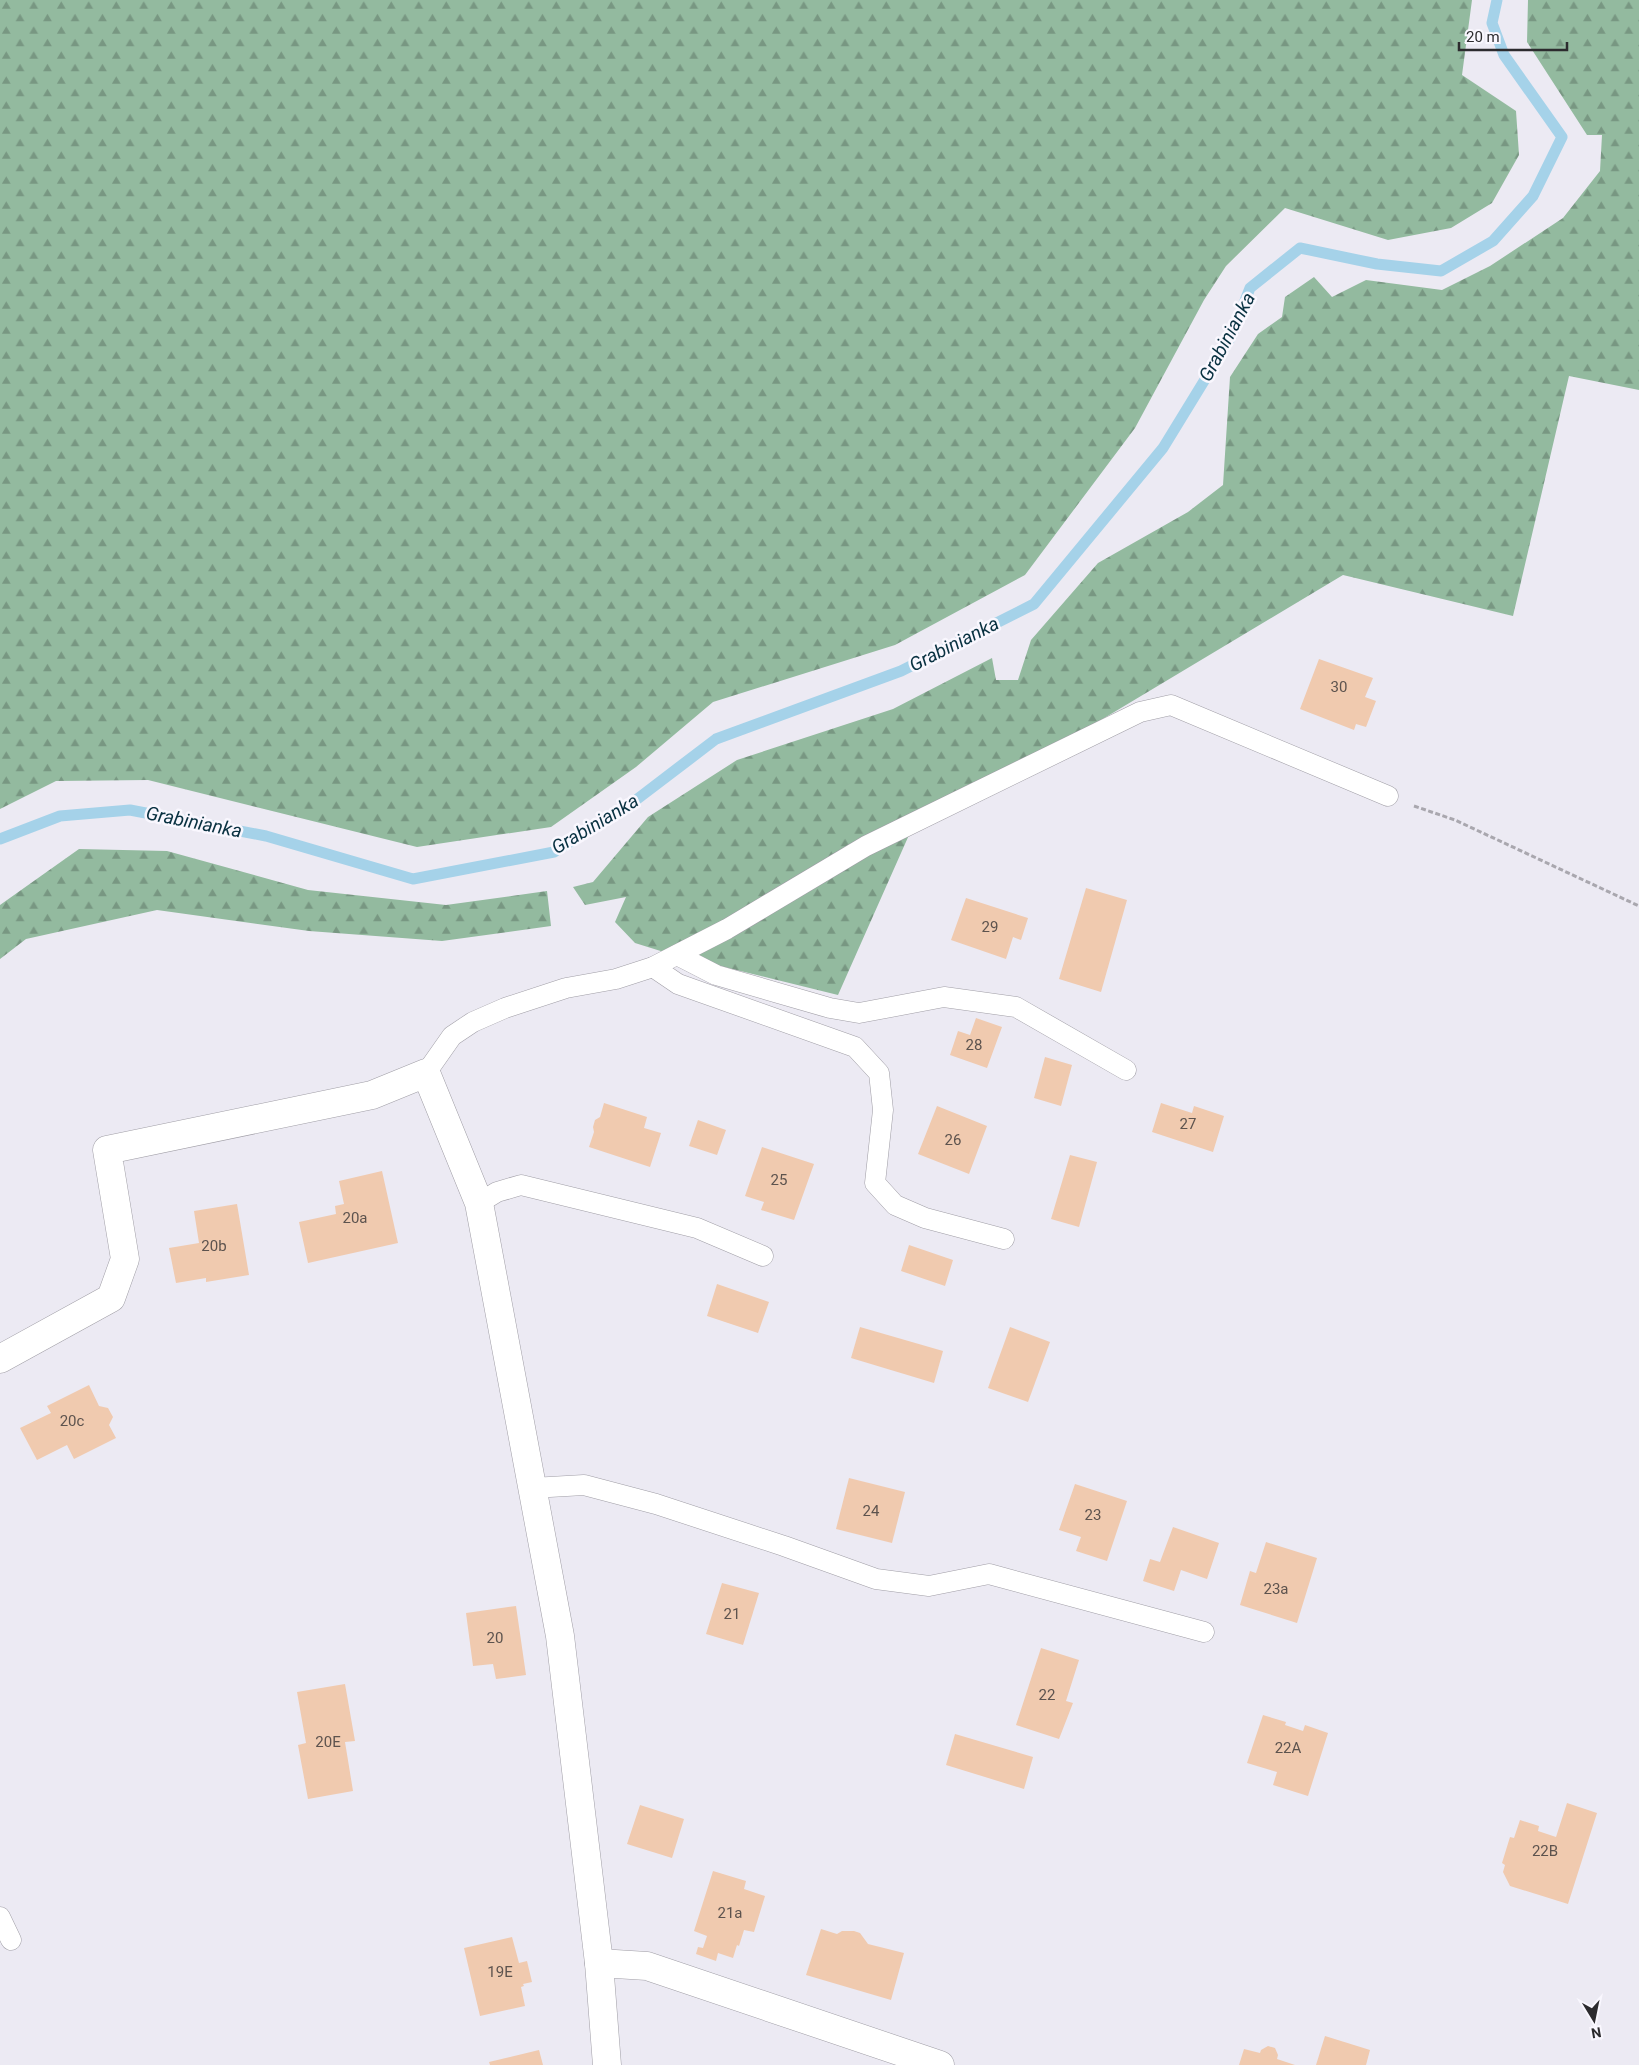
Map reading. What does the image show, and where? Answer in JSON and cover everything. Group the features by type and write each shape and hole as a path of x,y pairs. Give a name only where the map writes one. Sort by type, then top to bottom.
{"street":[{"path":"0,1359 111,1298 125,1259 107,1150 372,1095 426,1073 479,1203 560,1636 598,1963 607,2065"},
{"path":"598,1963 647,1966 940,2065"}],"lane":[{"path":"426,1073 452,1036 473,1022 505,1008 566,988 616,979 653,967 726,930 866,846 1147,710 1171,705 1388,796"},
{"path":"677,954 716,975 830,1008 859,1013 944,998 1016,1007 1126,1070"},
{"path":"653,967 678,984 855,1047 879,1073 883,1110 875,1183 895,1205 925,1218 1004,1239"},
{"path":"479,1203 497,1192 521,1185 697,1228 762,1256"},
{"path":"532,1488 584,1485 656,1504 784,1546 876,1579 930,1586 989,1574 1204,1632"},
{"path":"0,1917 11,1940"}],"path":[{"path":"1388,796 1455,820 1639,906"}],"green space":[{"path":"0,0 1472,0 1462,75 1516,111 1519,155 1492,203 1451,228 1388,240 1285,208 1226,266 1204,300 1135,428 1025,575 895,645 713,702 636,767 551,827 417,847 148,780 56,781 0,809"},
{"path":"1528,0 1639,0 1639,390 1569,376 1513,616 1343,575 909,835 838,995 667,953 635,943 615,922 626,897 585,905 573,887 593,882 648,817 737,760 893,709 992,658 996,680 1018,680 1031,640 1098,563 1188,512 1223,485 1230,377 1258,334 1282,317 1285,297 1314,277 1332,297 1366,280 1442,290 1490,266 1563,218 1600,171 1602,135 1587,135 1527,42"},
{"path":"79,849 167,851 308,890 446,905 547,891 551,926 442,941 309,931 157,910 26,939 0,959 0,905"}],"building":[{"path":"1319,659 1373,678 1365,697 1376,701 1366,727 1356,724 1354,730 1300,709"},
{"path":"1086,888 1127,900 1101,992 1059,979"},
{"path":"966,898 1028,918 1021,940 1013,937 1006,959 951,940"},
{"path":"976,1018 1002,1027 987,1068 950,1055 958,1031 970,1035"},
{"path":"1045,1057 1072,1065 1061,1106 1034,1098"},
{"path":"604,1103 647,1117 644,1128 661,1133 650,1167 589,1147 594,1132 595,1120 600,1117"},
{"path":"1161,1103 1192,1113 1194,1106 1224,1116 1213,1152 1152,1132"},
{"path":"937,1106 987,1126 969,1174 918,1154"},
{"path":"698,1120 726,1130 717,1155 689,1146"},
{"path":"762,1147 814,1164 794,1220 761,1210 764,1202 745,1196"},
{"path":"1070,1155 1097,1162 1079,1227 1051,1219"},
{"path":"382,1171 398,1243 308,1263 299,1222 336,1214 335,1206 344,1204 339,1181"},
{"path":"237,1204 249,1275 206,1282 206,1278 176,1283 169,1248 199,1243 194,1211"},
{"path":"909,1245 953,1260 945,1286 901,1271"},
{"path":"717,1284 769,1302 758,1333 707,1316"},
{"path":"860,1327 943,1351 934,1383 851,1358"},
{"path":"1010,1327 1050,1342 1028,1402 988,1388"},
{"path":"89,1385 99,1406 108,1408 113,1417 109,1425 116,1438 74,1459 67,1445 37,1460 20,1428 51,1413 47,1406"},
{"path":"849,1478 905,1492 892,1543 836,1529"},
{"path":"1075,1484 1127,1501 1107,1561 1076,1551 1081,1537 1059,1530"},
{"path":"1173,1527 1219,1543 1207,1579 1181,1570 1174,1591 1143,1581 1150,1559 1160,1562"},
{"path":"1266,1542 1317,1558 1297,1623 1240,1605 1250,1571 1256,1573"},
{"path":"722,1583 759,1593 743,1645 706,1634"},
{"path":"516,1606 526,1675 496,1679 493,1664 473,1666 466,1613"},
{"path":"1041,1648 1079,1660 1066,1701 1073,1703 1059,1739 1016,1725"},
{"path":"345,1684 355,1741 345,1742 353,1791 308,1799 298,1745 306,1743 297,1692"},
{"path":"1263,1715 1286,1722 1285,1725 1303,1731 1305,1725 1328,1733 1308,1796 1273,1785 1277,1772 1247,1763"},
{"path":"955,1734 1033,1757 1024,1789 946,1765"},
{"path":"1567,1803 1597,1813 1568,1904 1510,1886 1503,1872 1505,1865 1502,1863 1510,1837 1514,1838 1520,1820 1539,1826 1538,1831 1556,1837"},
{"path":"640,1805 684,1819 672,1858 627,1844"},
{"path":"713,1871 746,1881 744,1889 765,1896 754,1932 744,1930 733,1958 718,1953 716,1961 696,1954 698,1947 703,1948 707,1936 694,1931"},
{"path":"821,1929 837,1934 842,1931 854,1931 860,1933 868,1944 904,1953 891,2000 806,1975"},
{"path":"512,1937 519,1963 527,1961 532,1982 523,1984 524,1986 521,1987 525,2006 480,2016 464,1948"},
{"path":"1325,2036 1370,2050 1366,2065 1316,2065"},
{"path":"1268,2046 1275,2048 1278,2055 1277,2059 1295,2065 1239,2065 1244,2049 1260,2053 1261,2050"},
{"path":"539,2050 543,2065 490,2065 489,2062"}],"waterway":[{"name":"Grabinianka","path":"0,839 60,816 130,810 266,836 413,879 554,852 636,800 716,739 901,671 1034,604 1163,448 1231,337 1250,288 1300,248 1377,264 1441,271 1493,241 1533,196 1562,137 1504,55 1492,23 1497,0"}]}
